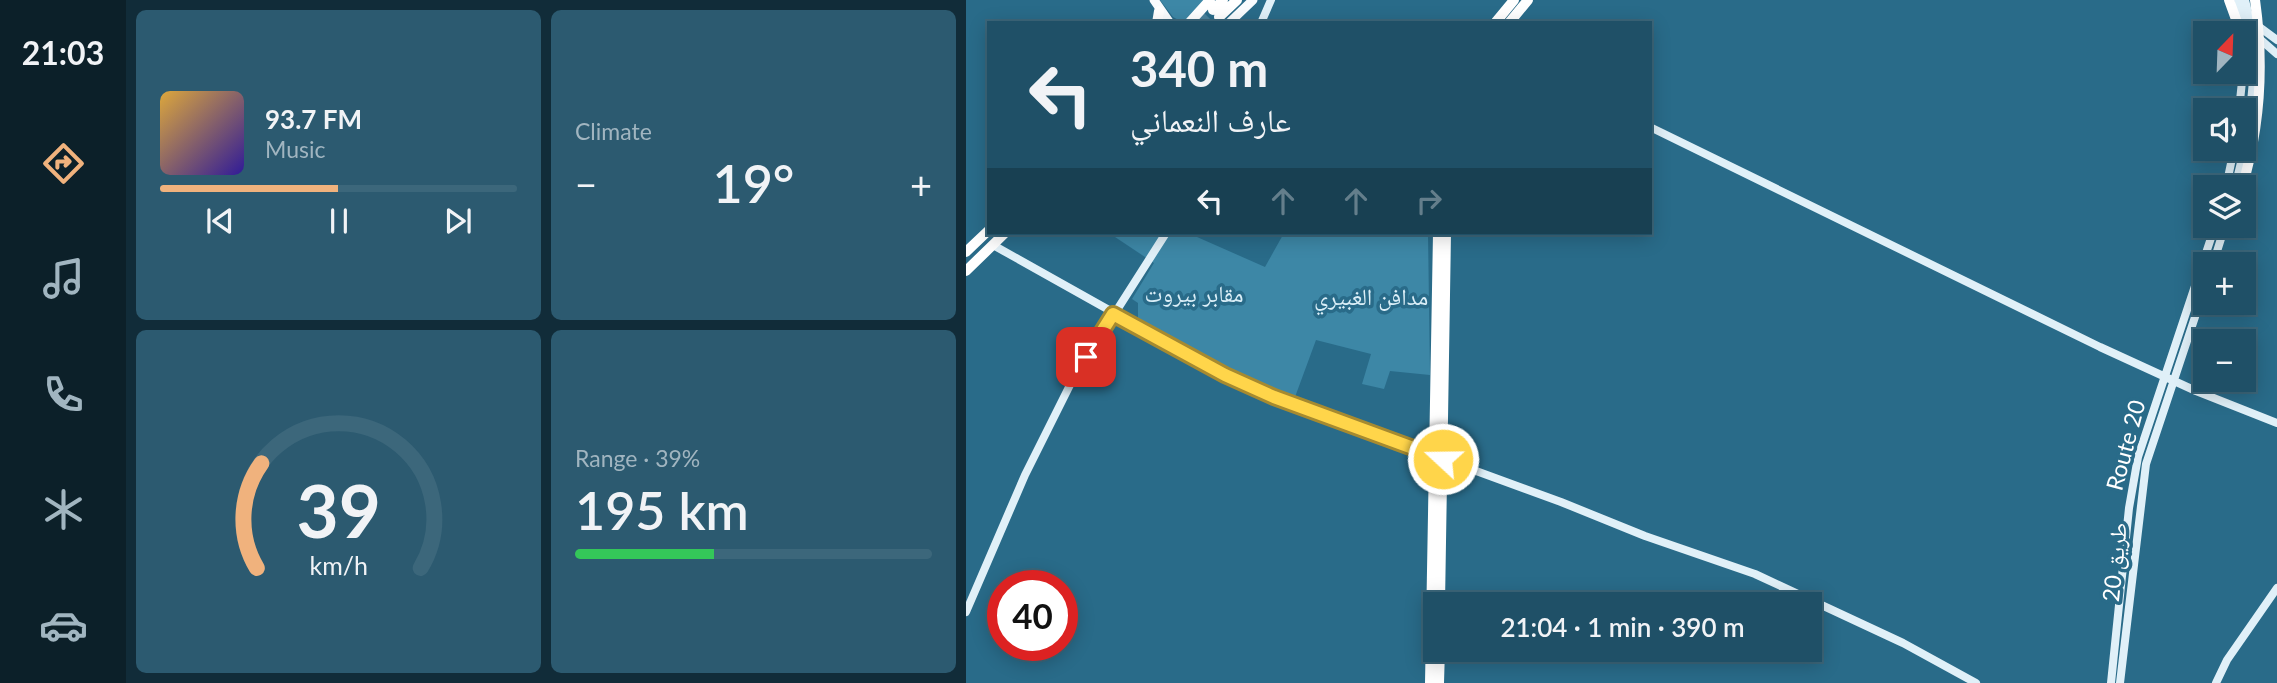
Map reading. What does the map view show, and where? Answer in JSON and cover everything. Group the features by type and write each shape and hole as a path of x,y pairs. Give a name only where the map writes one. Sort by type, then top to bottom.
{"highway":[{"path":"1221,14 1223,0"},
{"path":"1194,21 1221,14 1237,0"},
{"path":"1497,21 1514,0"},
{"path":"1511,21 1528,0"},
{"path":"2229,0 2237,21"},
{"path":"2245,175 2255,132 2262,67 2255,0"},
{"path":"966,252 986,231"},
{"path":"966,271 1003,235"},
{"path":"1438,235 1440,592"},
{"path":"1430,683 1447,235"},
{"path":"1439,683 1440,662"}],"main road":[{"path":"1154,0 1158,17"},
{"path":"1221,14 1253,0"}],"street":[{"path":"1262,21 1271,0"},
{"path":"2238,0 2243,21"},
{"path":"2245,0 2251,30 2261,43 2277,54"},
{"path":"2258,26 2277,40"},
{"path":"2238,175 2248,134 2253,84"},
{"path":"1652,128 2174,381 2277,423"},
{"path":"966,612 1033,457 1073,379 1165,235"},
{"name":"Route 20","path":"2111,683 2129,508 2138,457 2211,238"},
{"path":"993,245 1113,314 1262,391 1779,584 1903,643 1976,683"},
{"name":"طريق 20","path":"2120,683 2148,454 2196,315"},
{"path":"2216,683 2227,660 2277,587"}],"green space":[{"path":"1160,0 1205,0 1186,21 1173,17"},
{"name":"مدافن الغبيري","path":"1112,235 1193,235 1265,267 1283,235 1428,235 1430,375 1390,371 1384,389 1362,384 1371,354 1316,340 1295,397 1216,365 1138,325 1138,303 1132,299 1154,263"}],"tunnel":[{"path":"1202,21 1213,10"}],"route":[{"path":"1086,357 1113,314 1225,375 1274,397 1443,459"}],"park label":[{"name":"مقابر بيروت","path":"1194,293"}]}
